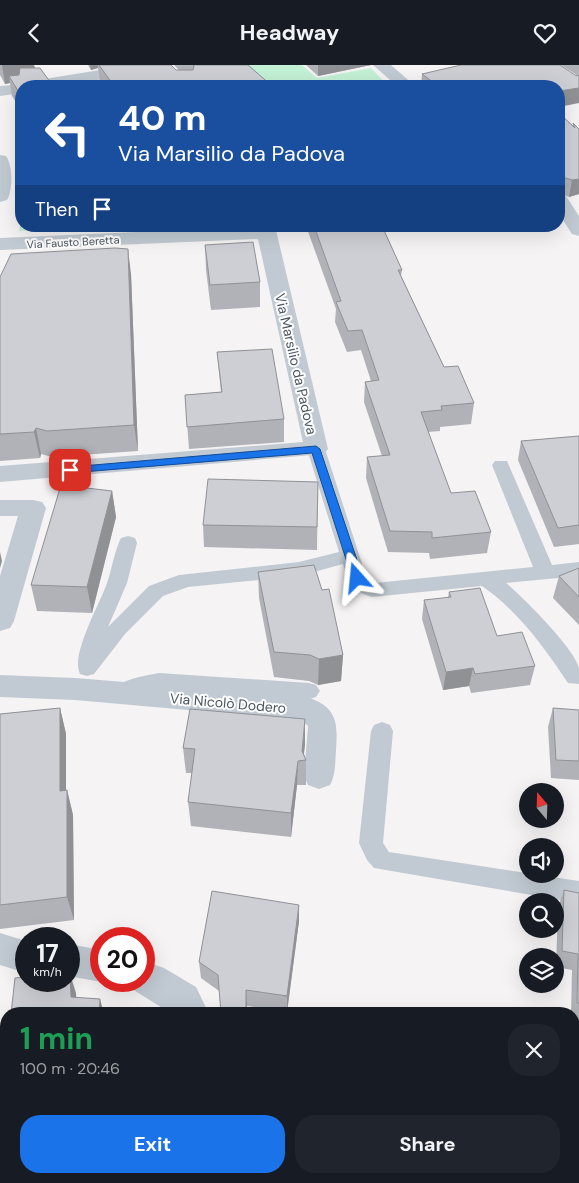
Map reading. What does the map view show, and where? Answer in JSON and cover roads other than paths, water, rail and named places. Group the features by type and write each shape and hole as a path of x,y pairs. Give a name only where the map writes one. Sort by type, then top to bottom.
{"street":[{"path":"381,65 400,80"},
{"path":"79,80 166,69"},
{"path":"0,91 15,89"},
{"path":"0,160 2,180 0,196"},
{"path":"565,209 579,230"},
{"name":"Via Fausto Beretta","path":"0,245 231,232"},
{"name":"Via Marsilio da Padova","path":"0,474 316,449 266,232"},
{"path":"0,508 33,508 0,621"},
{"name":"Via Nicolò Dodero","path":"0,686 81,679 121,693 307,709 318,716 323,724 319,776"},
{"path":"0,949 15,954"},
{"path":"155,982 183,999 187,1007"}],"lane":[{"path":"316,449 361,585 375,591 579,569"},
{"path":"502,465 545,572"},
{"path":"81,679 94,637 117,583 128,543"},
{"path":"81,679 118,629 156,591 168,585 186,580 299,569 350,556"},
{"path":"484,578 501,589 524,610 575,677"},
{"path":"121,693 140,685 160,681 309,691"},
{"path":"382,731 371,843 375,853 382,861 579,892"}]}
